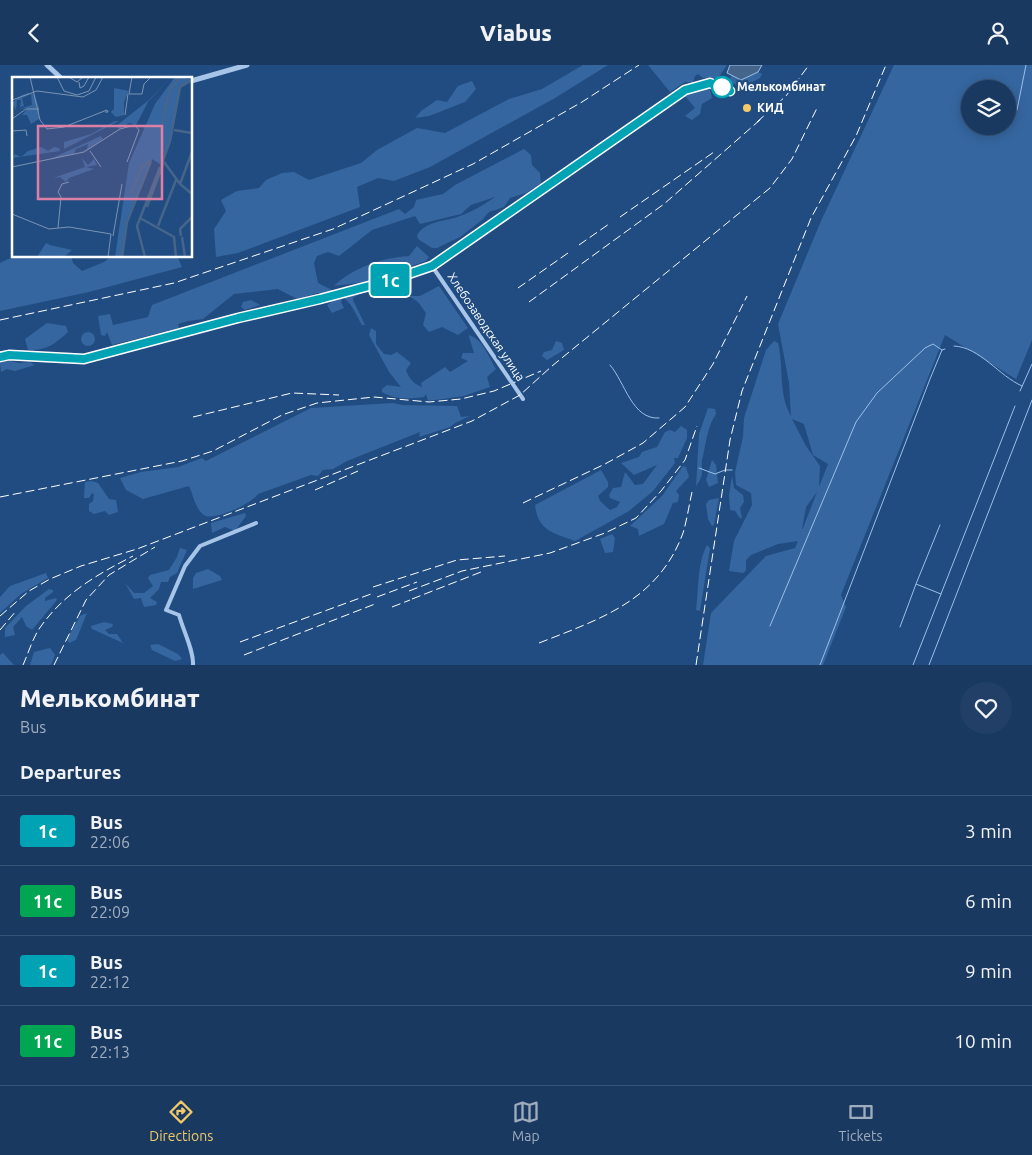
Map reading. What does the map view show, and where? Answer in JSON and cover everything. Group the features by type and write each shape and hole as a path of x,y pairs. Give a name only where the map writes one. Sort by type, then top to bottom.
{"street":[{"path":"47,65 60,77"},
{"path":"192,81 247,65"},
{"path":"0,357 9,355 84,359 388,281 432,266 685,90 710,83 719,85 727,90"},
{"name":"Хлебозаводская улица","path":"432,266 523,399"},
{"path":"193,665 193,654 188,646 179,615 166,610 184,566 200,546 256,523"}],"shaded area":[{"path":"583,65 608,65 555,98 430,167 394,181 378,178 357,187 360,207 238,253 216,257 214,229 226,211 221,200 237,191 259,188 266,180 282,173 294,172 309,180 361,163 377,150 417,128 445,133 509,99 542,89"},
{"path":"648,65 727,65 718,78 703,78 698,74 695,76 693,83 685,82 670,92"},
{"path":"730,65 762,65 758,72 741,80 727,73"},
{"path":"894,65 1032,65 1032,340 1016,379 945,335 841,595 846,607 823,665 703,665 711,613 766,556 795,548 798,541 778,544 751,555 746,560 746,571 743,573 729,571 734,541 752,505 751,493 736,485 735,472 743,437 744,418 766,350 774,341 778,343 784,399 791,416 789,383 778,324 821,221","holes":["792,419 804,424 813,455 828,464 819,487 820,466 806,446","817,492 803,528 802,529 806,507"]},
{"path":"758,72 762,74 760,78 743,87 732,83 729,79 732,75 741,80"},
{"path":"472,81 476,89 465,102 429,116 415,118 421,111 437,100 447,102 458,86"},
{"path":"705,86 710,89 712,98 702,104 700,114 692,120 685,116 695,108 685,96"},
{"path":"524,149 531,155 532,165 540,173 541,183 526,193 510,198 504,207 489,212 460,237 437,248 432,248 418,239 417,235 421,230 431,224 469,213 495,197 471,205 461,214 420,224 415,216 372,230 339,256 328,252 317,256 314,263 318,283 332,290 331,293 318,293 297,299 278,289 234,294 203,319 178,324 179,328 112,345 107,332 105,336 101,335 98,316 110,314 113,325 148,317 152,305 399,209 405,214 414,207 416,200 443,194 455,185"},
{"path":"417,246 429,257 426,261 366,282 334,286 359,269 379,261 409,256"},
{"path":"19,257 71,257 73,263 82,271 104,262 111,257 177,257 182,267 89,292 0,311 0,263"},
{"path":"439,286 468,328 458,335 442,327 429,332 423,325 426,313 418,302 409,296 420,296"},
{"path":"357,290 359,294 353,300 365,325 362,325 352,307 344,298 347,293"},
{"path":"339,296 342,299 341,302 344,308 332,313 327,305"},
{"path":"251,300 260,305 245,310 241,307 243,302"},
{"path":"47,323 66,326 68,332 50,346 28,350 25,339"},
{"path":"371,328 376,331 376,344 384,354 391,355 397,352 411,363 406,370 407,373 412,381 422,387 421,383 445,367 450,372 468,361 461,358 463,353 474,353 469,335 474,337 485,349 496,369 487,377 490,387 464,396 428,401 426,394 424,397 408,398 397,398 387,395 382,392 382,389 387,385 401,387 389,372 369,335"},
{"path":"88,332 93,334 95,339 93,344 88,346 83,344 81,339 83,334"},
{"path":"556,341 562,343 564,350 547,360 542,356 544,352 552,350"},
{"path":"6,360 19,363 30,362 35,365 15,371 7,369 1,372 0,363"},
{"path":"393,403 402,405 457,406 461,417 470,416 450,427 419,437 420,432 347,461 333,469 323,470 318,476 311,475 258,494 255,498 233,511 216,516 201,513 189,486 143,499 126,490 120,478 141,472 178,467 202,458 206,461 311,408"},
{"path":"708,408 715,409 716,414 708,434 702,460 701,477 696,486 699,434"},
{"path":"681,426 687,430 687,438 678,458 674,458 675,463 653,491 629,511 575,541 553,533 543,526 539,520 535,505 601,470 608,482 608,487 598,496 600,501 610,510 617,507 620,502 610,498 609,495 613,488 621,487 625,472 635,485 643,484 657,465 634,475 621,463 639,457 642,452 657,447 665,432 670,430 675,432"},
{"path":"712,460 716,465 718,483 709,487 706,480"},
{"path":"683,466 686,467 689,477 676,491 679,495 678,502 673,503 664,524 639,536 638,529 630,526 662,496"},
{"path":"732,476 734,488 743,495 744,502 740,508 742,518 735,511 730,510 729,495"},
{"path":"92,481 98,483 109,499 116,500 118,512 109,515 105,511 94,514 89,511 89,504 93,501 94,495 92,493 89,498 84,498 85,482"},
{"path":"719,498 714,525 712,526 708,519 706,504 709,500"},
{"path":"245,513 246,516 235,531 225,527 212,533 211,523"},
{"path":"612,534 615,538 613,552 605,553 600,539"},
{"path":"707,545 710,548 700,611 696,610 699,576 701,560"},
{"path":"180,548 187,550 177,573 170,577 168,582 161,582 159,589 150,598 157,602 156,605 144,607 141,598 134,599 125,583 134,593 144,593 153,586 148,578 150,575 169,570"},
{"path":"208,569 220,576 222,580 193,589 193,578 196,573"},
{"path":"46,573 48,578 21,594 0,613 0,597 10,586"},
{"path":"49,589 53,590 53,592 45,598 45,601 56,598 57,600 32,630 26,626 22,617 13,627 15,635 5,637 5,628 26,606"},
{"path":"87,613 76,640 69,643 67,639 80,616"},
{"path":"104,622 113,624 112,627 105,630 109,634 117,634 123,643 92,629 91,626"},
{"path":"158,644 178,654 182,659 175,661 152,650 150,645"},
{"path":"50,648 55,655 51,665 30,665 34,652"},
{"path":"3,653 14,665 0,665 0,655"}],"waterway":[{"path":"1017,110 1026,65"},
{"path":"770,626 856,422 877,393 925,348 933,344 942,350"},
{"path":"954,346 972,351 981,356 1005,376 1022,386"},
{"path":"820,665 930,379 942,350 945,349"},
{"path":"1020,391 1032,364"},
{"path":"610,365 636,407 650,417 659,418"},
{"path":"929,665 1032,400"},
{"path":"913,665 1015,406"},
{"path":"699,468 715,474 725,470 732,470"},
{"path":"916,584 940,525"},
{"path":"900,627 916,584 941,594"}],"railway":[{"path":"0,320 174,283 333,229 473,164 582,102 639,65"},
{"path":"757,122 786,96 809,65"},
{"path":"696,665 730,440 742,391 811,218 856,136 886,65"},
{"path":"0,616 29,591 50,579 81,566 137,549 472,421 520,395 552,366 770,188 792,159 818,106"},
{"path":"529,302 664,204 761,119"},
{"path":"620,217 714,152"},
{"path":"579,245 609,224"},
{"path":"518,288 568,253"},
{"path":"523,503 605,464 643,443 685,407 713,364 747,296"},
{"path":"0,497 182,461 213,451 282,415 317,403 374,397 429,402 461,399 494,391 541,371"},
{"path":"193,417 292,393 339,395"},
{"path":"409,591 462,571 550,553 605,533 636,518 661,491 685,460 697,426"},
{"path":"315,490 358,471"},
{"path":"539,643 605,616 643,591 659,575 672,556 683,533 692,492"},
{"path":"54,665 86,600 109,575 155,547"},
{"path":"23,665 39,629 59,605 93,578 133,556"},
{"path":"373,587 457,560 505,556"},
{"path":"412,599 481,572"},
{"path":"377,597 417,582"},
{"path":"240,642 371,594"},
{"path":"392,607 410,600"},
{"path":"244,655 375,604"},
{"path":"0,630 16,611"}],"bus line":[{"name":"1с","path":"0,357 9,355 84,359 388,281 432,266 585,157 685,90 696,85 710,83 730,91"}],"place":[{"name":"Мелькомбинат","path":"722,87"},
{"name":"КИД","path":"747,108"}]}
